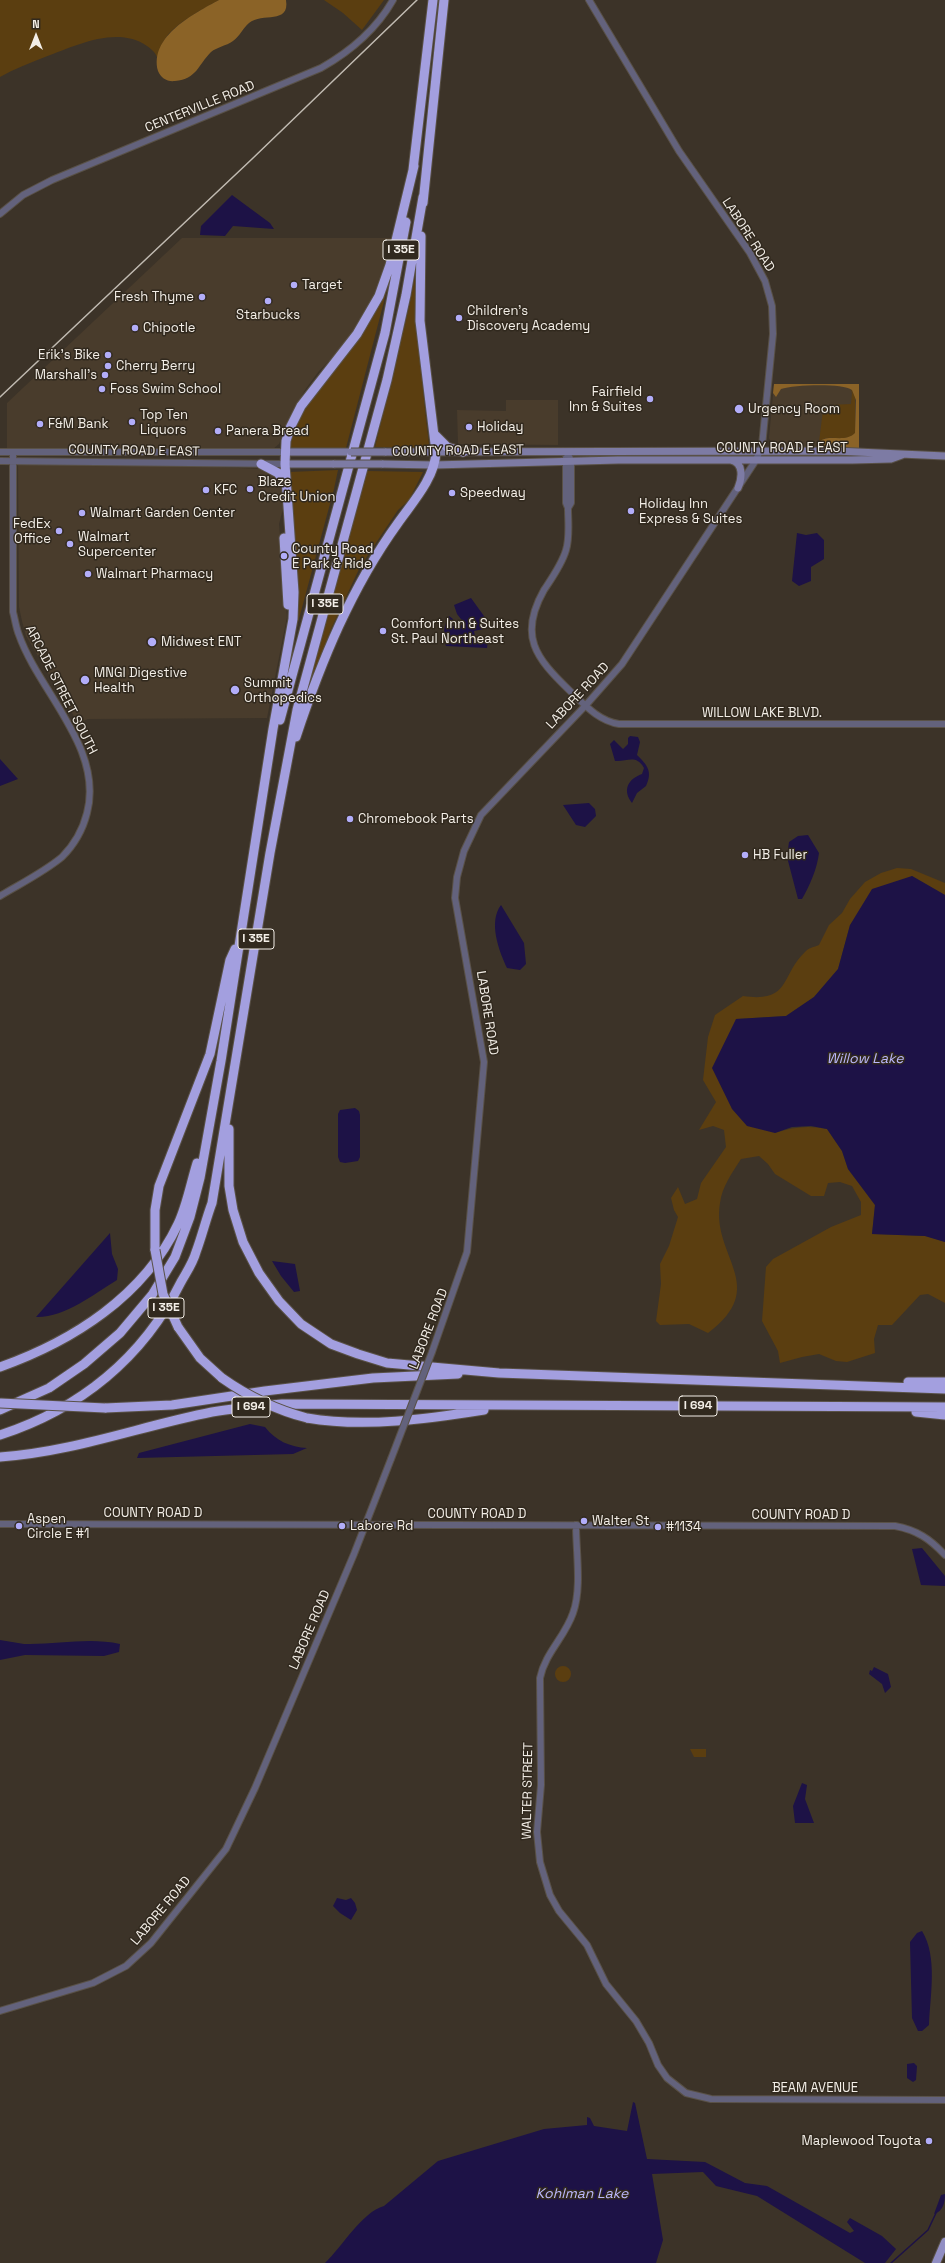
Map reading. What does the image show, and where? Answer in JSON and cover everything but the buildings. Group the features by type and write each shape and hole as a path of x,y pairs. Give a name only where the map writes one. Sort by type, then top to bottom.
{"highway":[{"name":"I 35E","path":"0,1410 49,1388 84,1364 120,1333 152,1295 175,1257 190,1217 206,1141 264,789 282,713 385,333 404,236 414,166 433,0"},
{"name":"I 35E","path":"0,1435 54,1413 89,1392 121,1365 151,1331 174,1297 196,1254 212,1203 297,710 387,380 407,288 423,197 444,0"},
{"path":"264,789 293,619 294,592 285,464 285,452 290,428 301,406 357,334 380,296 390,265 414,166"},
{"path":"285,773 315,686 349,603 380,547 420,492 434,465 436,452 420,321 423,197"},
{"path":"434,434 447,447 464,452"},
{"path":"261,464 278,474 286,486"},
{"path":"240,937 230,960 210,1054 159,1186 155,1210 155,1250 163,1294 178,1326 200,1358 222,1378 257,1401 283,1412 307,1418 343,1422 397,1420 457,1414 507,1406"},
{"path":"228,1105 229,1186 233,1210 243,1242 259,1274 279,1301 301,1324 331,1344 387,1363 499,1373"},
{"path":"0,1368 52,1347 90,1323 126,1294 147,1272 178,1223 199,1157 206,1141"},
{"name":"I 694","path":"0,1403 105,1408 172,1405 288,1388 373,1378 499,1373 772,1384 945,1389"},
{"path":"772,1384 945,1382"},
{"name":"I 694","path":"0,1457 48,1451 212,1412 251,1407 315,1403 507,1406 945,1407"},
{"path":"889,1407 945,1415"}],"main road":[{"name":"COUNTY ROAD E EAST","path":"285,452 760,451 891,452 902,455 945,456"},
{"name":"COUNTY ROAD E EAST","path":"285,464 434,465 568,461 891,459 902,455"},
{"path":"729,460 737,462 740,468 738,488"},
{"path":"936,2263 945,2242"}],"street":[{"name":"CENTERVILLE ROAD","path":"0,214 23,196 52,180 321,68 346,52 368,33 393,0"},
{"name":"LABORE ROAD","path":"0,2011 94,1983 126,1966 151,1943 220,1858 242,1818 391,1459 468,1252 484,1062 458,918 456,898 457,877 464,851 480,815 586,705 622,664 738,488 760,451 773,334 772,306 766,282 753,258 679,151 589,0"},
{"name":"COUNTY ROAD E EAST","path":"0,452 285,452"},
{"name":"ARCADE STREET SOUTH","path":"0,896 61,858 70,848 85,821 91,793 90,777 80,746 19,636 13,612 13,452"},
{"name":"WILLOW LAKE BLVD.","path":"567,452 571,503 568,508 566,550 536,605 532,630 535,648 542,662 586,705 604,720 619,724 945,724"},
{"name":"COUNTY ROAD E EAST","path":"0,461 285,464"},
{"name":"COUNTY ROAD D","path":"0,1524 895,1526 909,1528 921,1534 933,1542 945,1555"},
{"name":"WALTER STREET","path":"576,1525 576,1605 570,1621 548,1654 540,1678 541,1784 537,1832 539,1856 546,1886 554,1903 582,1937 606,1984 640,2026 662,2072 672,2084 686,2093"},
{"name":"BEAM AVENUE","path":"686,2093 711,2099 945,2100"}],"shaded area":[{"path":"0,0 219,0 175,27 162,45 158,63 155,53 147,46 135,40 123,37 109,37 69,48 22,66 0,77"},
{"path":"219,0 286,0 286,8 284,13 274,17 254,20 249,23 233,41 211,52 196,71 188,77 175,81 165,79 158,71 157,58 160,47 176,27"},
{"path":"324,0 384,0 362,30 343,13"},
{"path":"182,238 391,238 383,273 368,310 342,348 319,371 305,390 288,421 279,444 273,449 7,450 7,403"},
{"path":"416,271 420,358 429,444 425,448 375,447 409,307"},
{"path":"389,282 346,448 291,448 289,446 299,416"},
{"path":"774,384 859,384 859,449 773,446 769,438"},
{"path":"774,384 859,384 859,449 820,448 820,441 824,439 842,438 851,436 855,433 856,400 852,390 839,386 796,386 781,389 776,397 773,393"},
{"path":"850,388 855,396 855,433 847,438 827,438 819,442 823,410 830,405 851,404 852,393"},
{"path":"506,400 558,400 558,445 458,444 457,410 506,411"},
{"path":"18,459 264,469 274,474 283,484 284,505 279,524 287,617 267,718 88,719 78,723 26,636 22,621 19,607"},
{"path":"338,470 334,489 293,641 289,472"},
{"path":"367,471 423,472 409,500 398,510 360,567 331,629 309,691 306,691"},
{"path":"897,868 911,869 945,883 945,895 912,876 850,925 838,969 814,997 786,1016 736,1019 775,1133 801,1127 827,1129 842,1151 848,1169 875,1205 872,1234 925,1236 945,1242 945,1303 928,1294 920,1295 892,1325 878,1325 874,1339 875,1353 847,1362 836,1361 819,1354 780,1363 778,1351 762,1321 766,1267 773,1259 831,1227 861,1215 861,1202 852,1186 840,1182 828,1183 824,1196 811,1196 775,1174 768,1164 759,1156 741,1159 728,1180 721,1197 719,1222 737,1285 735,1300 726,1316 708,1333 689,1324 660,1325 656,1321 661,1284 660,1264 669,1246 678,1217 674,1210 671,1198 678,1187 685,1204 697,1199 701,1183 726,1147 724,1130 713,1126 699,1130 716,1102 703,1080 708,1037 715,1015 743,996 758,997 769,995 777,991 783,986 797,961 805,952 819,945 829,925 842,913 850,899 865,882 881,873"},
{"path":"563,1666 569,1668 571,1674 569,1680 563,1682 557,1680 555,1674 557,1668"},
{"path":"690,1749 706,1749 706,1757 694,1757"}],"water":[{"path":"232,195 270,223 274,229 233,226 225,236 200,235 201,226"},
{"path":"797,533 806,535 817,533 824,540 824,559 811,567 811,581 799,586 792,581"},
{"path":"471,598 489,623 488,628 474,631 475,636 488,641 487,648 446,646 444,631 449,616 453,619 453,626 459,627 464,623 457,614 454,605"},
{"path":"630,736 638,737 640,742 637,755 644,762 649,772 646,786 637,793 632,803 627,794 628,786 633,779 642,774 644,768 638,761 634,760 615,761 610,744 614,740 623,749 628,744 628,738"},
{"path":"0,759 18,779 0,786"},
{"path":"589,803 595,809 596,816 585,827 576,825 563,805"},
{"path":"808,835 819,853 817,865 810,883 802,899 798,899 787,857 789,842 798,836"},
{"name":"Willow Lake","path":"912,876 945,895 945,1242 925,1236 872,1234 875,1205 848,1169 842,1151 827,1129 811,1126 792,1127 775,1133 747,1126 732,1109 712,1068 736,1019 786,1016 814,997 838,969 850,925 872,889"},
{"path":"501,905 524,943 526,964 520,970 507,968 498,945 495,920"},
{"path":"355,1108 359,1111 360,1115 360,1157 358,1161 345,1163 340,1162 338,1157 338,1114 340,1110"},
{"path":"110,1233 112,1254 118,1269 117,1280 89,1298 68,1309 57,1314 36,1317"},
{"path":"272,1261 295,1264 300,1291 294,1292 281,1276"},
{"path":"250,1424 265,1427 279,1440 289,1445 307,1448 293,1454 137,1458 139,1453"},
{"path":"922,1548 945,1576 945,1586 921,1585 912,1549"},
{"path":"0,1640 24,1644 96,1641 120,1644 119,1652 104,1656 25,1655 0,1660"},
{"path":"874,1667 888,1674 891,1687 885,1693 882,1684 869,1674 870,1670 872,1671"},
{"path":"802,1783 807,1785 805,1799 814,1823 795,1823 793,1806"},
{"path":"337,1898 346,1900 351,1898 355,1903 357,1910 351,1920 340,1913 333,1906"},
{"path":"922,1931 927,1941 930,1953 932,1977 929,2025 922,2031 918,2031 912,2018 910,1942 917,1933"},
{"path":"914,2063 917,2066 916,2080 913,2082 907,2078 907,2064"},
{"name":"Kohlman Lake","path":"633,2102 635,2103 647,2159 705,2162 745,2183 767,2186 850,2233 854,2231 847,2222 850,2218 882,2236 896,2249 885,2263 865,2263 757,2196 716,2186 703,2172 652,2174 663,2240 656,2263 325,2263 360,2222 368,2215 384,2206 438,2161 544,2129 587,2125 587,2117 590,2118 594,2126 627,2131"},
{"path":"945,2194 943,2206 940,2211 934,2214 941,2195"}],"waterway":[{"path":"891,2263 928,2230 936,2213"}],"railway":[{"path":"0,397 252,159 417,0"}],"place":[{"name":"Target","path":"294,285"},
{"name":"Fresh Thyme","path":"202,297"},
{"name":"Starbucks","path":"268,301"},
{"name":"Children's Discovery Academy","path":"459,318"},
{"name":"Chipotle","path":"135,328"},
{"name":"Erik's Bike","path":"108,355"},
{"name":"Cherry Berry","path":"108,366"},
{"name":"Marshall’s","path":"105,375"},
{"name":"Foss Swim School","path":"102,389"},
{"name":"Fairfield Inn & Suites","path":"650,399"},
{"name":"Urgency Room","path":"739,409"},
{"name":"Top Ten Liquors","path":"132,422"},
{"name":"F&M Bank","path":"40,424"},
{"name":"Holiday","path":"469,427"},
{"name":"Panera Bread","path":"218,431"},
{"name":"Blaze Credit Union","path":"250,489"},
{"name":"KFC","path":"206,490"},
{"name":"Speedway","path":"452,493"},
{"name":"Holiday Inn Express & Suites","path":"631,511"},
{"name":"Walmart Garden Center","path":"82,513"},
{"name":"FedEx Office","path":"59,531"},
{"name":"Walmart Supercenter","path":"70,544"},
{"name":"County Road E Park & Ride","path":"284,556"},
{"name":"Walmart Pharmacy","path":"88,574"},
{"name":"Comfort Inn & Suites St. Paul Northeast","path":"383,631"},
{"name":"Midwest ENT","path":"152,642"},
{"name":"MNGI Digestive Health","path":"85,680"},
{"name":"Summit Orthopedics","path":"235,690"},
{"name":"Chromebook Parts","path":"350,819"},
{"name":"HB Fuller","path":"745,855"},
{"name":"Walter St","path":"584,1521"},
{"name":"Aspen Circle E #1","path":"19,1526"},
{"name":"Labore Rd","path":"342,1526"},
{"name":"#1134","path":"658,1527"},
{"name":"Maplewood Toyota","path":"929,2141"}]}
